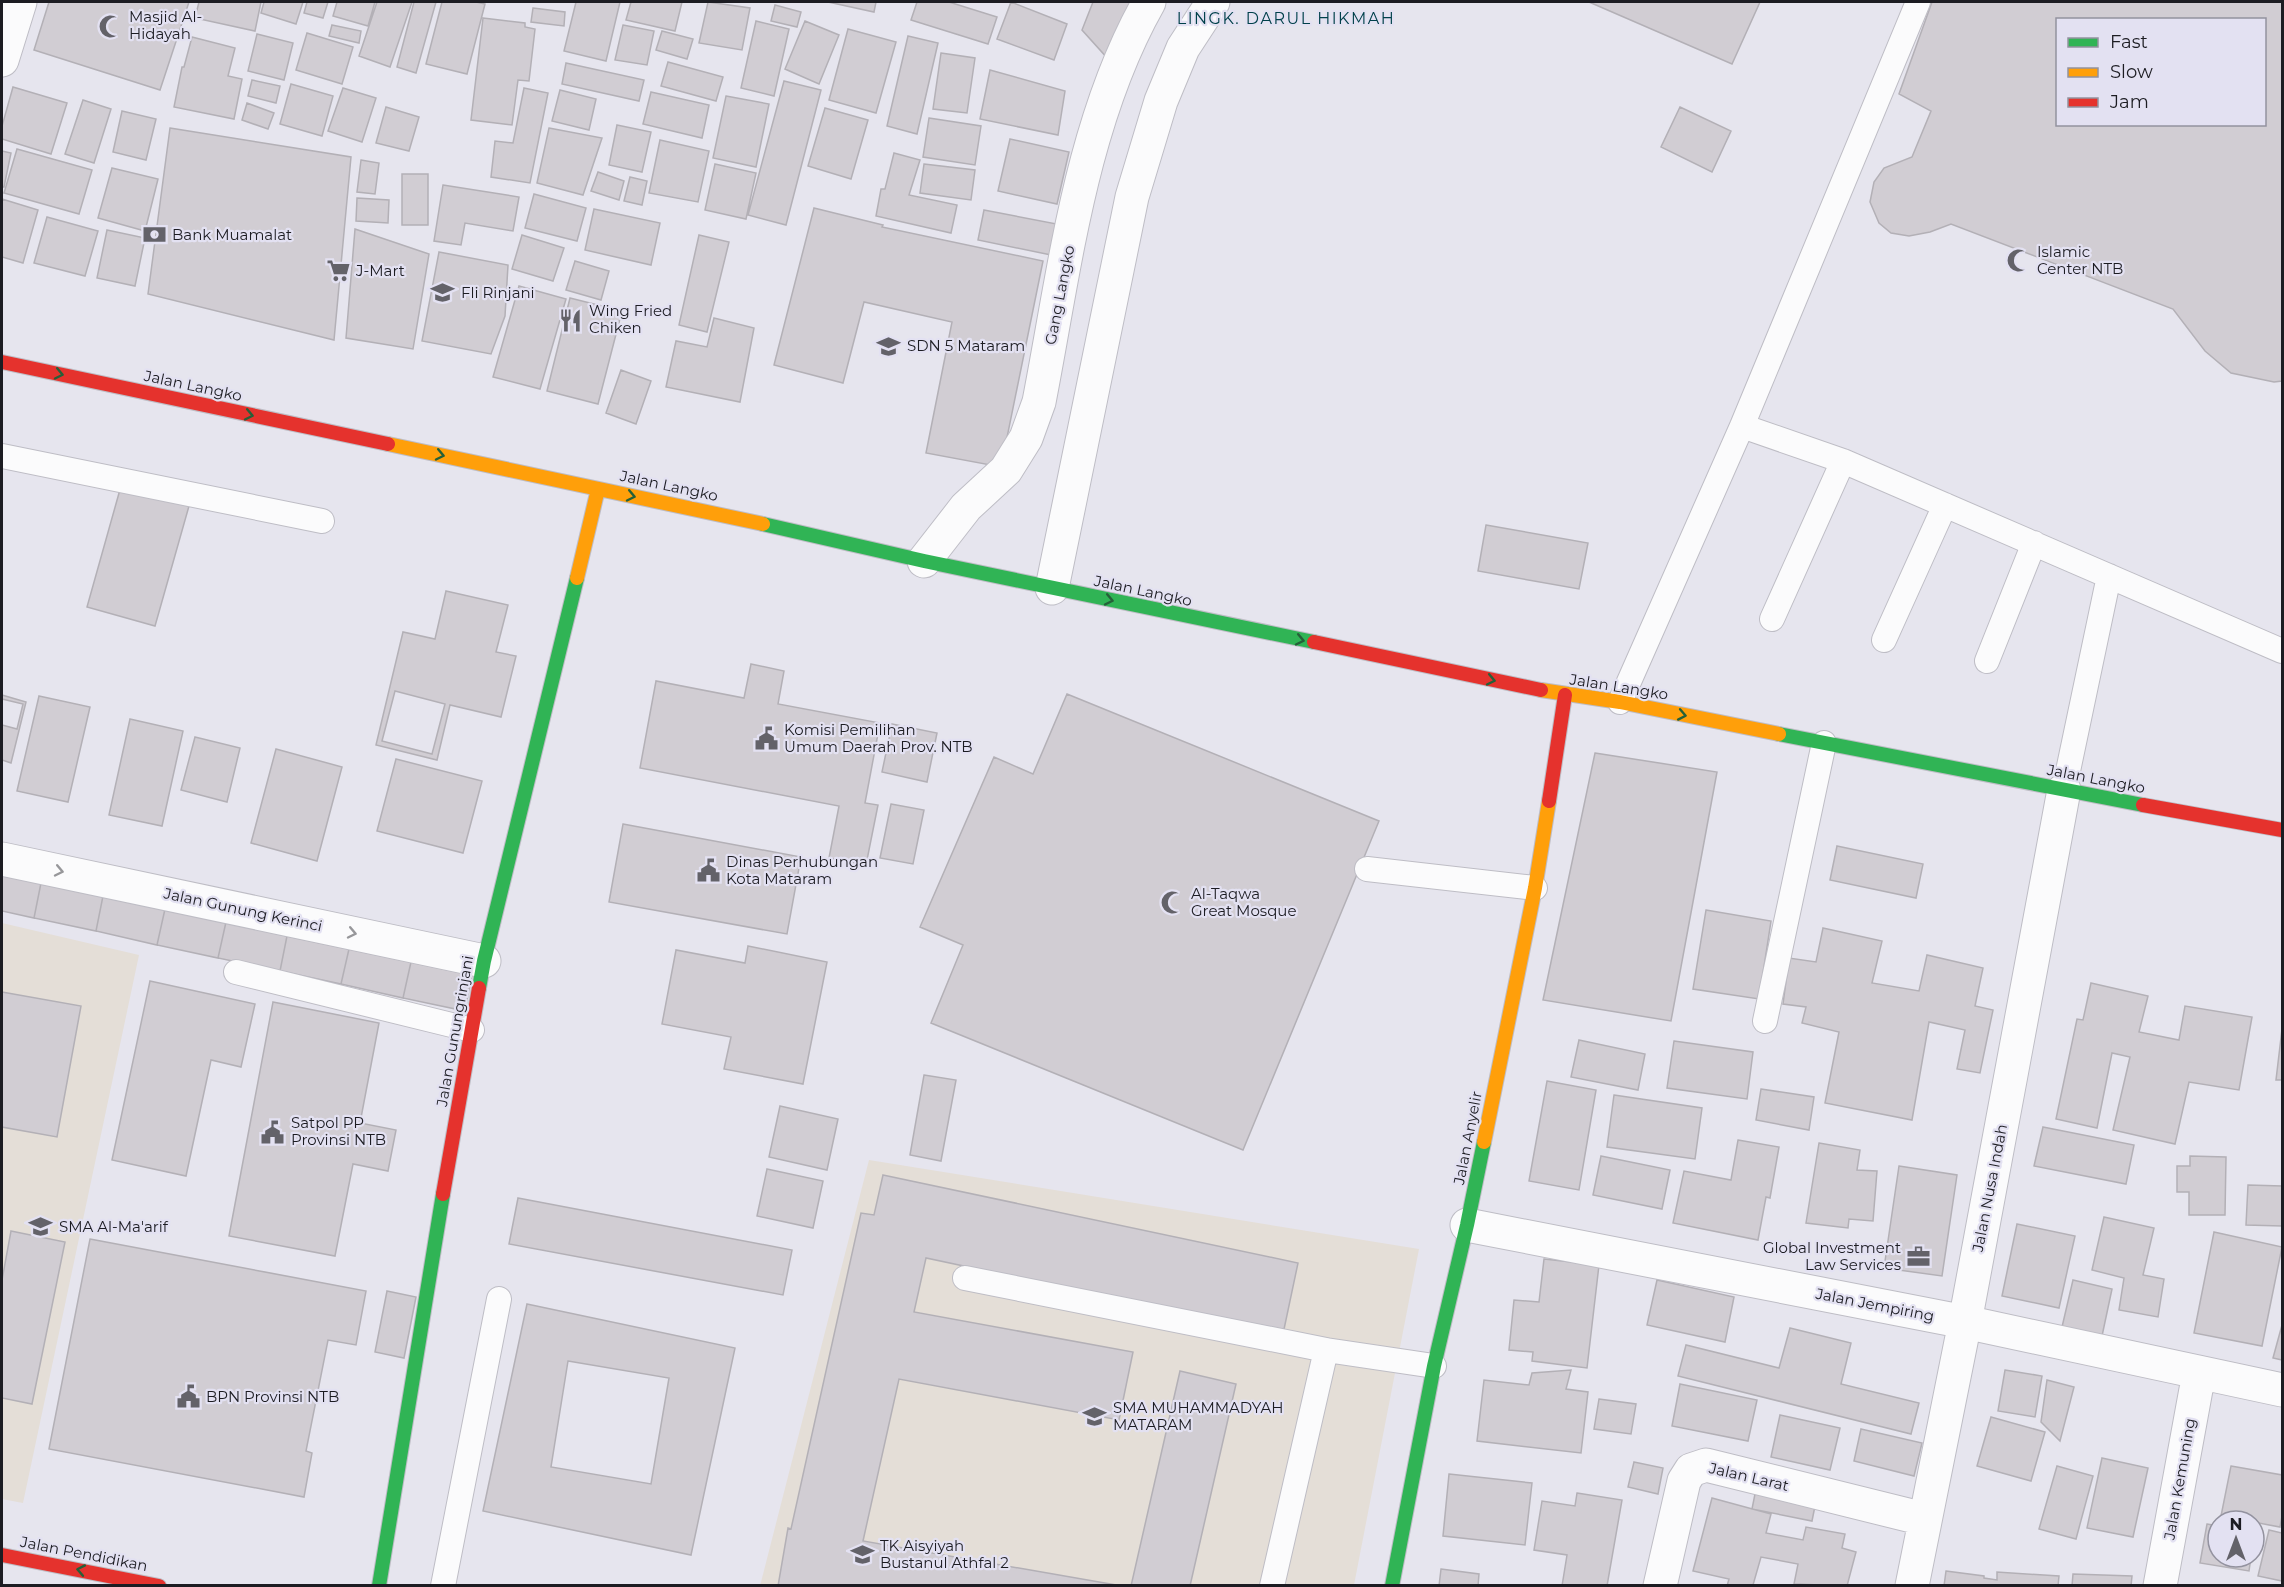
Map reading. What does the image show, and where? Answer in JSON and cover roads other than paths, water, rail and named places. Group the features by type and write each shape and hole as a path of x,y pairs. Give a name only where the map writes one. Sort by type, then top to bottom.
{"main road":[{"name":"Jalan Langko","path":"2,362 729,516 924,561 1565,695 1620,702 2064,790 2283,830"},
{"name":"Jalan Gunungrinjani","path":"379,1586 484,961 598,489"},
{"name":"Jalan Anyelir","path":"1392,1586 1434,1366 1467,1225 1535,888 1565,695"},
{"name":"Jalan Pendidikan","path":"2,1555 159,1586"}],"street":[{"path":"2,60 20,2"},
{"name":"Gang Langko","path":"924,561 966,507 1006,470 1026,438 1039,402 1082,181 1102,104 1149,2"},
{"path":"1052,588 1132,197 1161,101 1183,48 1213,2"},
{"name":"Jalan Nusa Indah","path":"1912,1586 1965,1322 2064,790"},
{"name":"Jalan Gunung Kerinci","path":"2,859 484,961"},
{"name":"Jalan Jempiring","path":"1467,1225 1965,1322 2283,1390"},
{"name":"Jalan Kemuning","path":"2160,1586 2199,1373"},
{"name":"Jalan Larat","path":"1660,1586 1684,1481 1691,1470 1706,1465 1924,1519"}],"lane":[{"path":"1620,702 1742,426 1918,2"},
{"path":"1742,426 1843,460 2283,651"},
{"path":"2,456 322,522"},
{"path":"1772,619 1843,460"},
{"path":"1884,640 1945,505"},
{"path":"1988,661 2034,543"},
{"path":"2064,790 2109,576"},
{"path":"1765,1022 1824,743"},
{"path":"1367,869 1535,888"},
{"path":"236,972 472,1030"},
{"path":"965,1278 1326,1350 1434,1366"},
{"path":"443,1586 499,1299"},
{"path":"1272,1586 1326,1350"}],"place":[{"name":"Masjid Al- Hidayah","path":"111,26"},
{"name":"Bank Muamalat","path":"154,235"},
{"name":"Islamic Center NTB","path":"2019,261"},
{"name":"J-Mart","path":"338,271"},
{"name":"Fli Rinjani","path":"443,293"},
{"name":"Wing Fried Chiken","path":"571,320"},
{"name":"SDN 5 Mataram","path":"889,346"},
{"name":"Komisi Pemilihan Umum Daerah Prov. NTB","path":"766,739"},
{"name":"Dinas Perhubungan Kota Mataram","path":"708,871"},
{"name":"Al-Taqwa Great Mosque","path":"1173,903"},
{"name":"Satpol PP Provinsi NTB","path":"273,1132"},
{"name":"SMA Al-Ma'arif","path":"41,1227"},
{"name":"Global Investment Law Services","path":"1919,1257"},
{"name":"BPN Provinsi NTB","path":"188,1397"},
{"name":"SMA MUHAMMADYAH MATARAM","path":"1095,1417"},
{"name":"TK Aisyiyah Bustanul Athfal 2","path":"862,1555"}],"district":[{"name":"LINGK. DARUL HIKMAH","path":"1286,18"}]}
